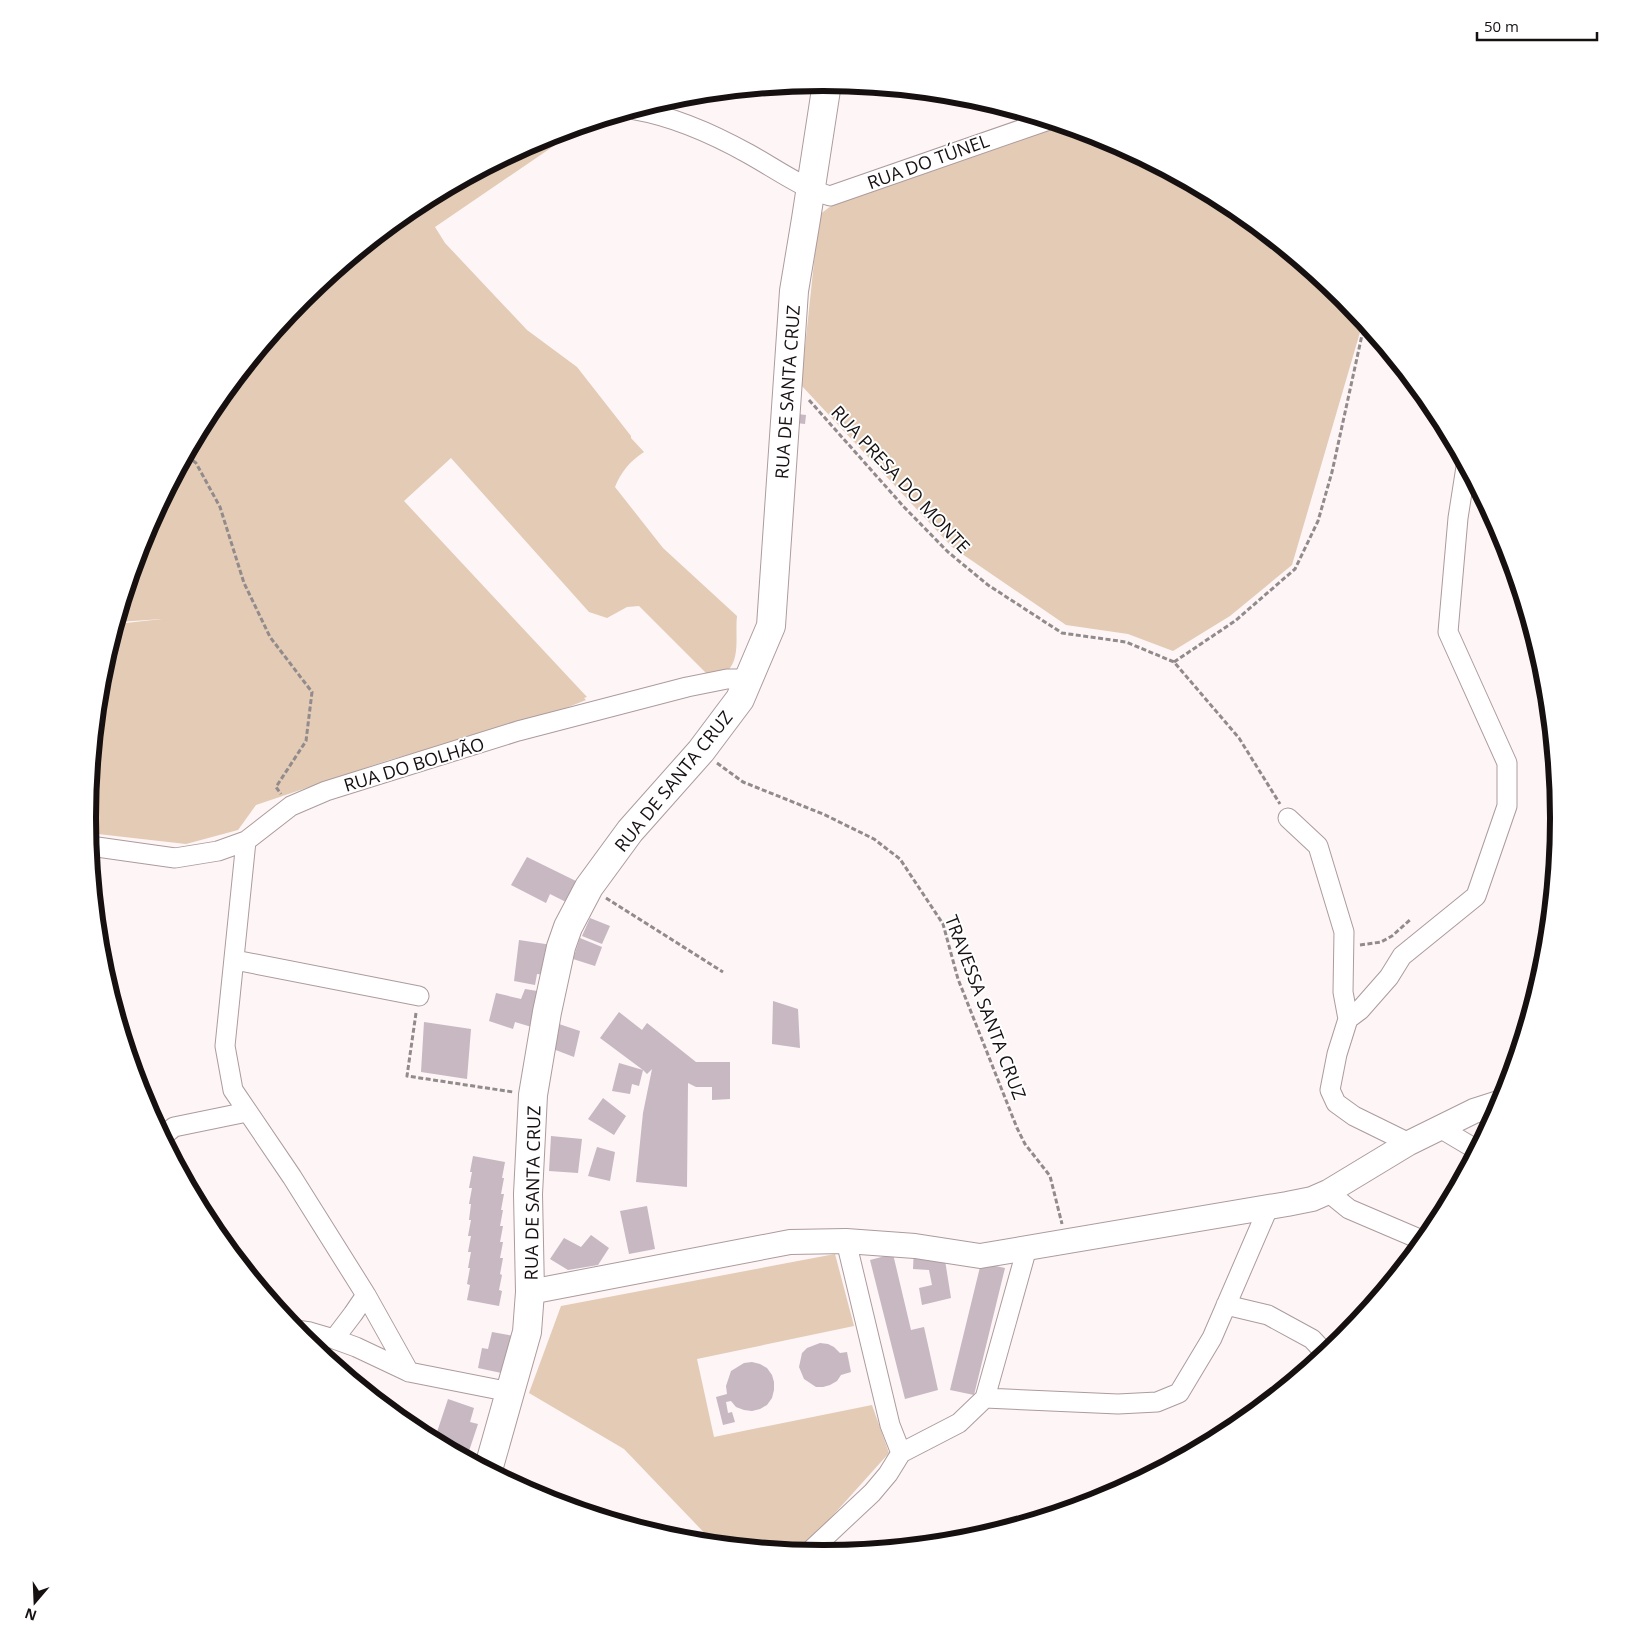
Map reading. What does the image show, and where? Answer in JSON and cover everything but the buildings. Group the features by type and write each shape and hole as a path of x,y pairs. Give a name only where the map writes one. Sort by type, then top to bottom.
{"main road":[{"name":"RUA DE SANTA CRUZ","path":"490,1464 527,1332 530,1292 528,1194 533,1094 546,1012 561,947 568,927 589,887 630,831 701,751 740,699 771,626 794,291 826,91"}],"street":[{"name":"RUA DO TÚNEL","path":"647,113 698,128 810,190 830,196 1036,123"},
{"path":"1348,1019 1360,1010 1389,977 1402,956 1476,896 1507,806 1507,763 1448,632 1458,518 1465,476"},
{"name":"RUA DO BOLHÃO","path":"97,847 174,858 218,851 246,841 291,806 326,791 518,731 687,687 727,679 747,683"},
{"path":"1288,818 1318,846 1344,932 1343,992 1348,1019 1337,1054 1330,1090 1336,1102 1354,1116 1409,1143"},
{"path":"246,841 225,1046 233,1090 292,1177 366,1295 410,1372"},
{"path":"235,960 419,996"},
{"path":"530,1292 790,1242 846,1241 915,1246 980,1256 1312,1198 1328,1192 1409,1143 1474,1111 1491,1105"},
{"path":"168,1132 174,1127 247,1112"},
{"path":"1440,1128 1472,1147"},
{"path":"1328,1192 1349,1209 1417,1238"},
{"path":"986,1398 1118,1404 1157,1402 1179,1393 1212,1338 1269,1206"},
{"path":"846,1241 890,1425 901,1453"},
{"path":"816,1546 872,1493 888,1474 901,1453 959,1423 986,1398 1026,1248"},
{"path":"325,1341 353,1314 366,1295"},
{"path":"1226,1305 1268,1316 1312,1340 1321,1349"},
{"path":"313,1336 325,1341 356,1347 410,1372 510,1392"}],"path":[{"path":"1174,662 1235,621 1295,570 1318,521 1332,472 1362,335 1364,333"},
{"name":"RUA PRESA DO MONTE","path":"788,387 808,400 904,507 948,552 988,585 1062,633 1126,642 1174,662 1239,738 1288,818"},
{"path":"191,460 196,463 220,507 244,583 270,638 312,692 306,741 276,786 291,806"},
{"name":"TRAVESSA SANTA CRUZ","path":"701,751 743,782 832,819 874,839 900,859 943,924 958,979 1017,1128 1025,1144 1050,1176 1066,1241"},
{"path":"589,887 723,972"},
{"path":"1344,957 1353,947 1361,944 1381,942 1392,936 1410,920"},
{"path":"419,996 407,1076 533,1094"}],"shaded area":[{"path":"1053,129 1145,166 1228,214 1266,242 1338,304 1361,329 1292,565 1230,616 1173,651 1128,634 1066,625 952,547 801,385 819,215 839,200"},
{"path":"561,141 435,227 445,243 527,330 577,367 631,438 644,452 626,467 615,487 663,548 737,616 736,650 730,668 712,679 639,606 627,607 607,618 589,612 451,458 404,501 587,697 584,698 586,700 536,720 389,760 256,805 238,830 186,844 97,834 98,771 102,724 121,630 123,623 162,619 124,622 152,540 171,497 219,414 277,339 309,304 344,272 419,214 502,166"},
{"path":"835,1254 854,1326 697,1359 714,1437 872,1405 889,1453 806,1545 729,1540 708,1536 624,1449 529,1393 561,1306"}]}
